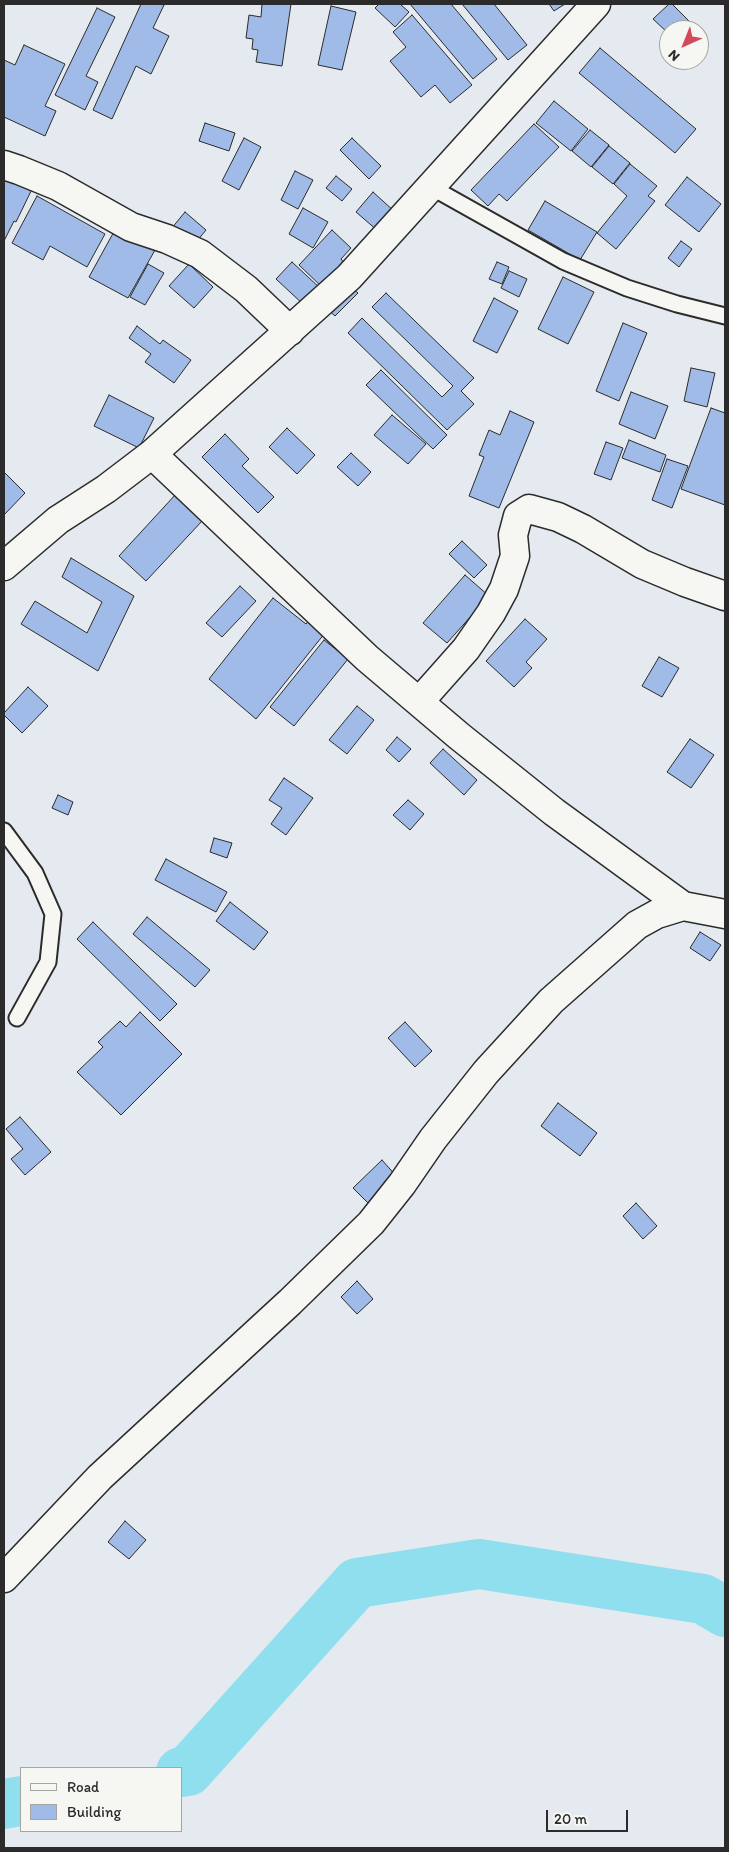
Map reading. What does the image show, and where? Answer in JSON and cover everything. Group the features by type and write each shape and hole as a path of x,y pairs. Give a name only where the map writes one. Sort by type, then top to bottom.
{"street":[{"path":"4,566 58,520 106,489 152,454 349,277 596,4"},
{"path":"4,165 58,186 131,227 167,239 200,254 246,289 290,331"},
{"path":"152,454 367,658 554,812 683,906 725,914"},
{"path":"419,702 466,649 491,613 504,588 515,556 513,535 518,516 529,509 558,517 642,564 725,596"},
{"path":"4,1578 100,1477 297,1296 371,1223 402,1184 433,1139 486,1072 551,1002 637,925 657,914 683,906"}],"lane":[{"path":"431,187 563,261 627,288 677,304 725,316"},
{"path":"4,832 35,873 53,914 48,962 17,1018"}],"building":[{"path":"141,4 164,5 153,28 169,36 151,74 136,66 112,119 93,110"},
{"path":"262,4 291,4 282,66 256,62 258,50 252,49 253,39 246,38 249,15 261,17"},
{"path":"379,4 400,4 409,12 395,27 375,8"},
{"path":"410,4 451,4 497,59 473,79"},
{"path":"462,4 494,4 527,45 508,60"},
{"path":"549,4 565,4 554,11"},
{"path":"669,4 672,4 688,20 659,20 659,25 653,19"},
{"path":"331,6 356,12 342,70 318,65"},
{"path":"97,8 115,17 86,76 98,82 85,110 55,95"},
{"path":"412,15 472,85 450,103 435,85 421,97 390,61 406,47 393,32"},
{"path":"24,45 65,64 45,106 56,111 45,136 4,117 4,60 15,65"},
{"path":"600,48 696,129 675,153 579,73"},
{"path":"554,101 588,129 571,151 536,123"},
{"path":"205,123 235,133 229,151 199,141"},
{"path":"534,124 559,147 507,201 499,194 488,206 471,190"},
{"path":"590,130 609,145 591,167 572,151"},
{"path":"244,138 261,147 239,190 222,181"},
{"path":"352,138 381,166 369,179 340,150"},
{"path":"609,146 630,163 613,184 592,167"},
{"path":"630,164 657,186 648,196 655,201 616,249 597,233 627,196 614,184"},
{"path":"4,169 34,185 16,222 14,221 4,241"},
{"path":"295,171 313,180 298,209 281,200"},
{"path":"336,176 352,189 342,201 326,188"},
{"path":"687,177 721,204 699,232 665,205"},
{"path":"373,192 395,212 378,231 356,212"},
{"path":"37,196 105,234 87,267 50,246 43,260 12,243"},
{"path":"545,201 597,232 580,260 528,230"},
{"path":"303,208 328,222 313,248 289,234"},
{"path":"185,212 206,230 192,247 171,229"},
{"path":"116,228 155,250 128,298 89,277"},
{"path":"332,230 351,248 341,259 344,263 322,287 299,265"},
{"path":"681,241 692,249 679,267 668,258"},
{"path":"292,262 321,289 305,306 276,279"},
{"path":"497,262 509,267 502,284 489,279"},
{"path":"148,264 164,273 145,305 130,297"},
{"path":"189,264 213,287 194,308 169,286"},
{"path":"509,271 527,279 519,297 501,288"},
{"path":"563,277 594,292 568,344 538,329"},
{"path":"346,283 358,293 335,316 324,306"},
{"path":"386,293 474,378 461,391 474,404 447,430 348,333 362,318 442,397 453,386 372,307"},
{"path":"494,298 518,311 497,353 473,341"},
{"path":"623,323 647,333 619,401 596,391"},
{"path":"137,326 160,344 163,340 191,360 174,383 145,362 151,354 129,338"},
{"path":"691,368 715,373 707,407 684,401"},
{"path":"381,370 447,435 433,449 366,385"},
{"path":"631,392 668,406 655,439 619,424"},
{"path":"109,395 154,418 139,448 94,426"},
{"path":"711,408 725,413 725,505 681,489"},
{"path":"510,411 534,422 499,508 469,496 484,457 479,455 489,430 500,435"},
{"path":"392,415 426,444 408,464 374,435"},
{"path":"287,428 315,455 297,474 269,447"},
{"path":"225,434 249,459 242,466 274,497 258,513 202,457"},
{"path":"629,440 666,455 660,472 622,458"},
{"path":"606,442 623,448 611,480 594,474"},
{"path":"351,453 371,472 358,486 337,467"},
{"path":"667,459 688,466 672,508 652,500"},
{"path":"4,472 25,493 4,515"},
{"path":"176,494 203,520 146,581 119,556"},
{"path":"462,541 487,565 474,578 449,554"},
{"path":"71,558 134,596 98,671 21,624 35,601 87,633 102,602 62,577"},
{"path":"465,575 489,596 447,643 423,623"},
{"path":"240,586 256,601 222,637 206,623"},
{"path":"273,598 306,624 313,615 329,628 256,719 209,679"},
{"path":"525,619 547,639 526,662 532,668 514,687 486,661"},
{"path":"324,640 348,659 294,726 270,707"},
{"path":"659,657 679,668 662,697 642,686"},
{"path":"28,687 48,706 22,733 4,713"},
{"path":"357,706 374,720 347,754 329,740"},
{"path":"397,737 411,749 399,762 386,750"},
{"path":"690,739 714,755 691,788 667,772"},
{"path":"443,749 477,780 464,795 430,763"},
{"path":"284,778 313,798 286,835 271,824 282,808 269,800"},
{"path":"58,795 73,802 68,815 52,808"},
{"path":"408,800 424,814 410,830 393,815"},
{"path":"214,838 232,843 227,858 210,852"},
{"path":"166,859 227,892 216,912 155,880"},
{"path":"230,902 268,932 254,950 216,921"},
{"path":"147,917 210,970 195,987 133,934"},
{"path":"93,922 177,1004 160,1021 77,939"},
{"path":"700,932 721,945 710,961 690,948"},
{"path":"140,1012 182,1054 121,1115 77,1072 103,1047 98,1042 120,1021 126,1027"},
{"path":"405,1022 432,1051 415,1067 388,1038"},
{"path":"558,1103 597,1133 580,1156 541,1126"},
{"path":"20,1117 51,1152 25,1175 11,1159 23,1149 6,1129"},
{"path":"382,1160 398,1178 370,1205 353,1188"},
{"path":"636,1203 657,1226 643,1239 623,1216"},
{"path":"357,1281 373,1299 357,1314 341,1297"},
{"path":"125,1521 146,1540 129,1559 108,1542"}],"waterway":[{"path":"182,1772 188,1771 357,1583 479,1564 703,1599 725,1612"},
{"path":"4,1804 20,1801"}]}
